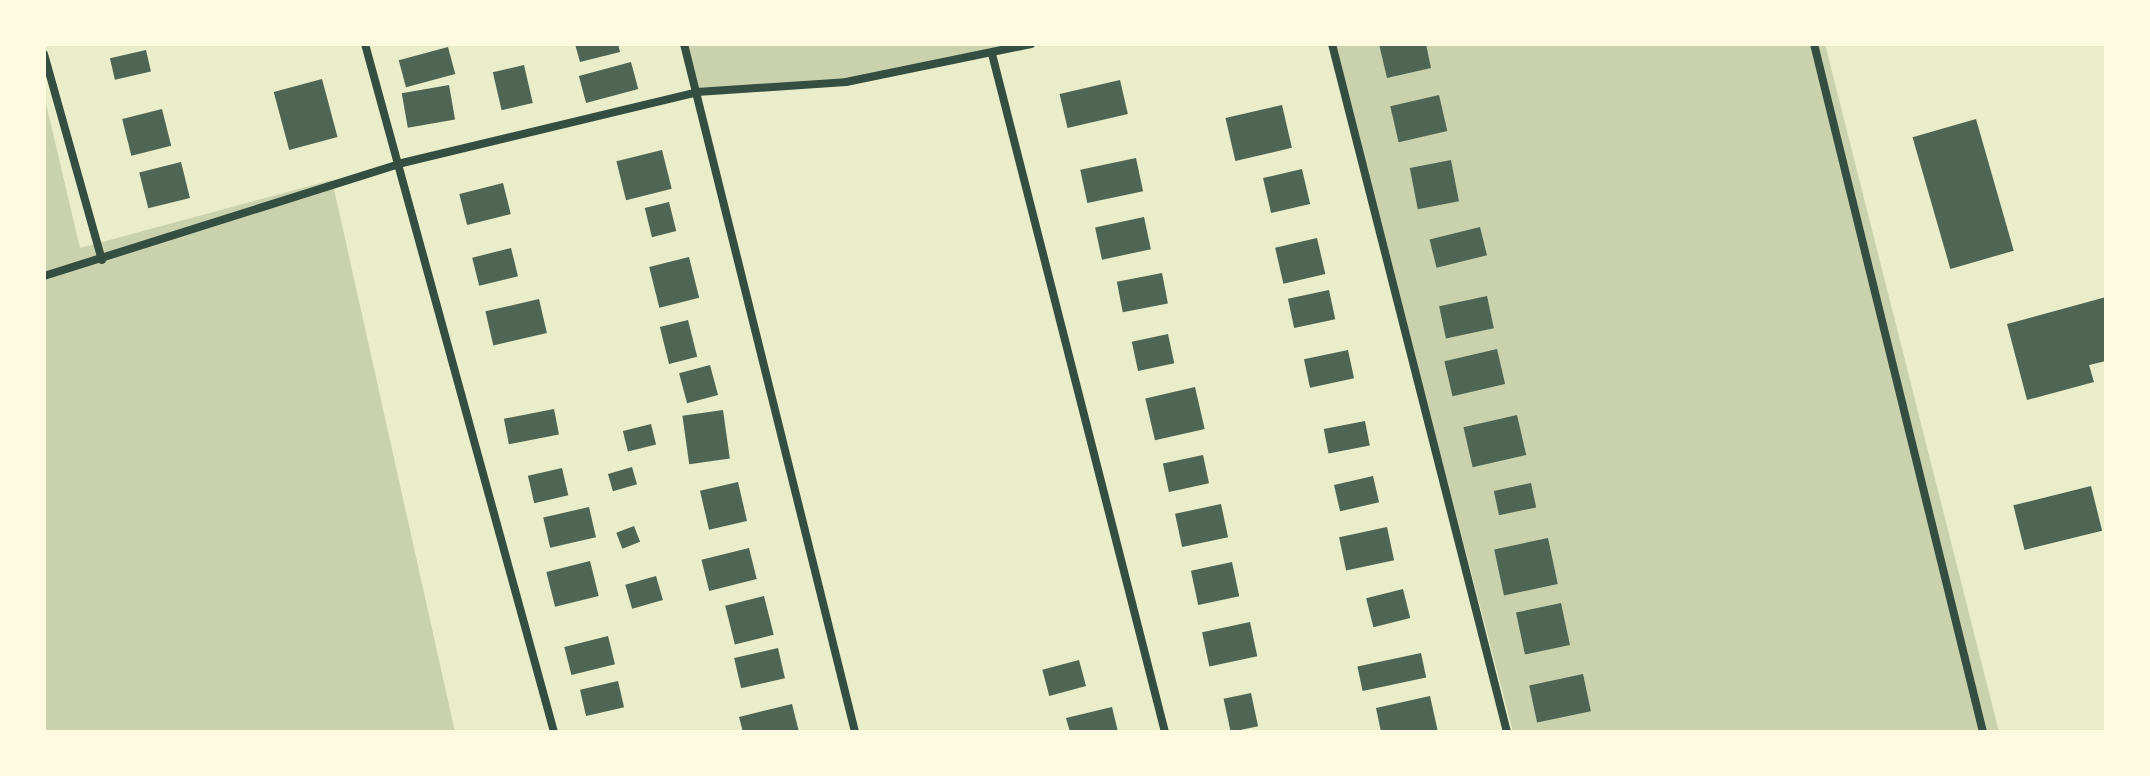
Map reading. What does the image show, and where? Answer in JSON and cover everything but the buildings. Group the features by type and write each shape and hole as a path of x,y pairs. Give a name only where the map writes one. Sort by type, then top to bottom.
{"street":[{"path":"365,44 402,163 554,732"},
{"path":"684,44 855,732"},
{"path":"44,276 402,163 697,92 846,82 1031,44"},
{"path":"1332,44 1507,732"},
{"path":"1814,44 1983,732"},
{"path":"44,54 102,260"},
{"path":"992,54 1165,732"}],"green space":[{"path":"687,44 1031,44 846,82 697,92"},
{"path":"1333,44 1825,44 1999,732 1513,732"},
{"path":"44,95 80,248 332,180 455,732 44,732"}]}
